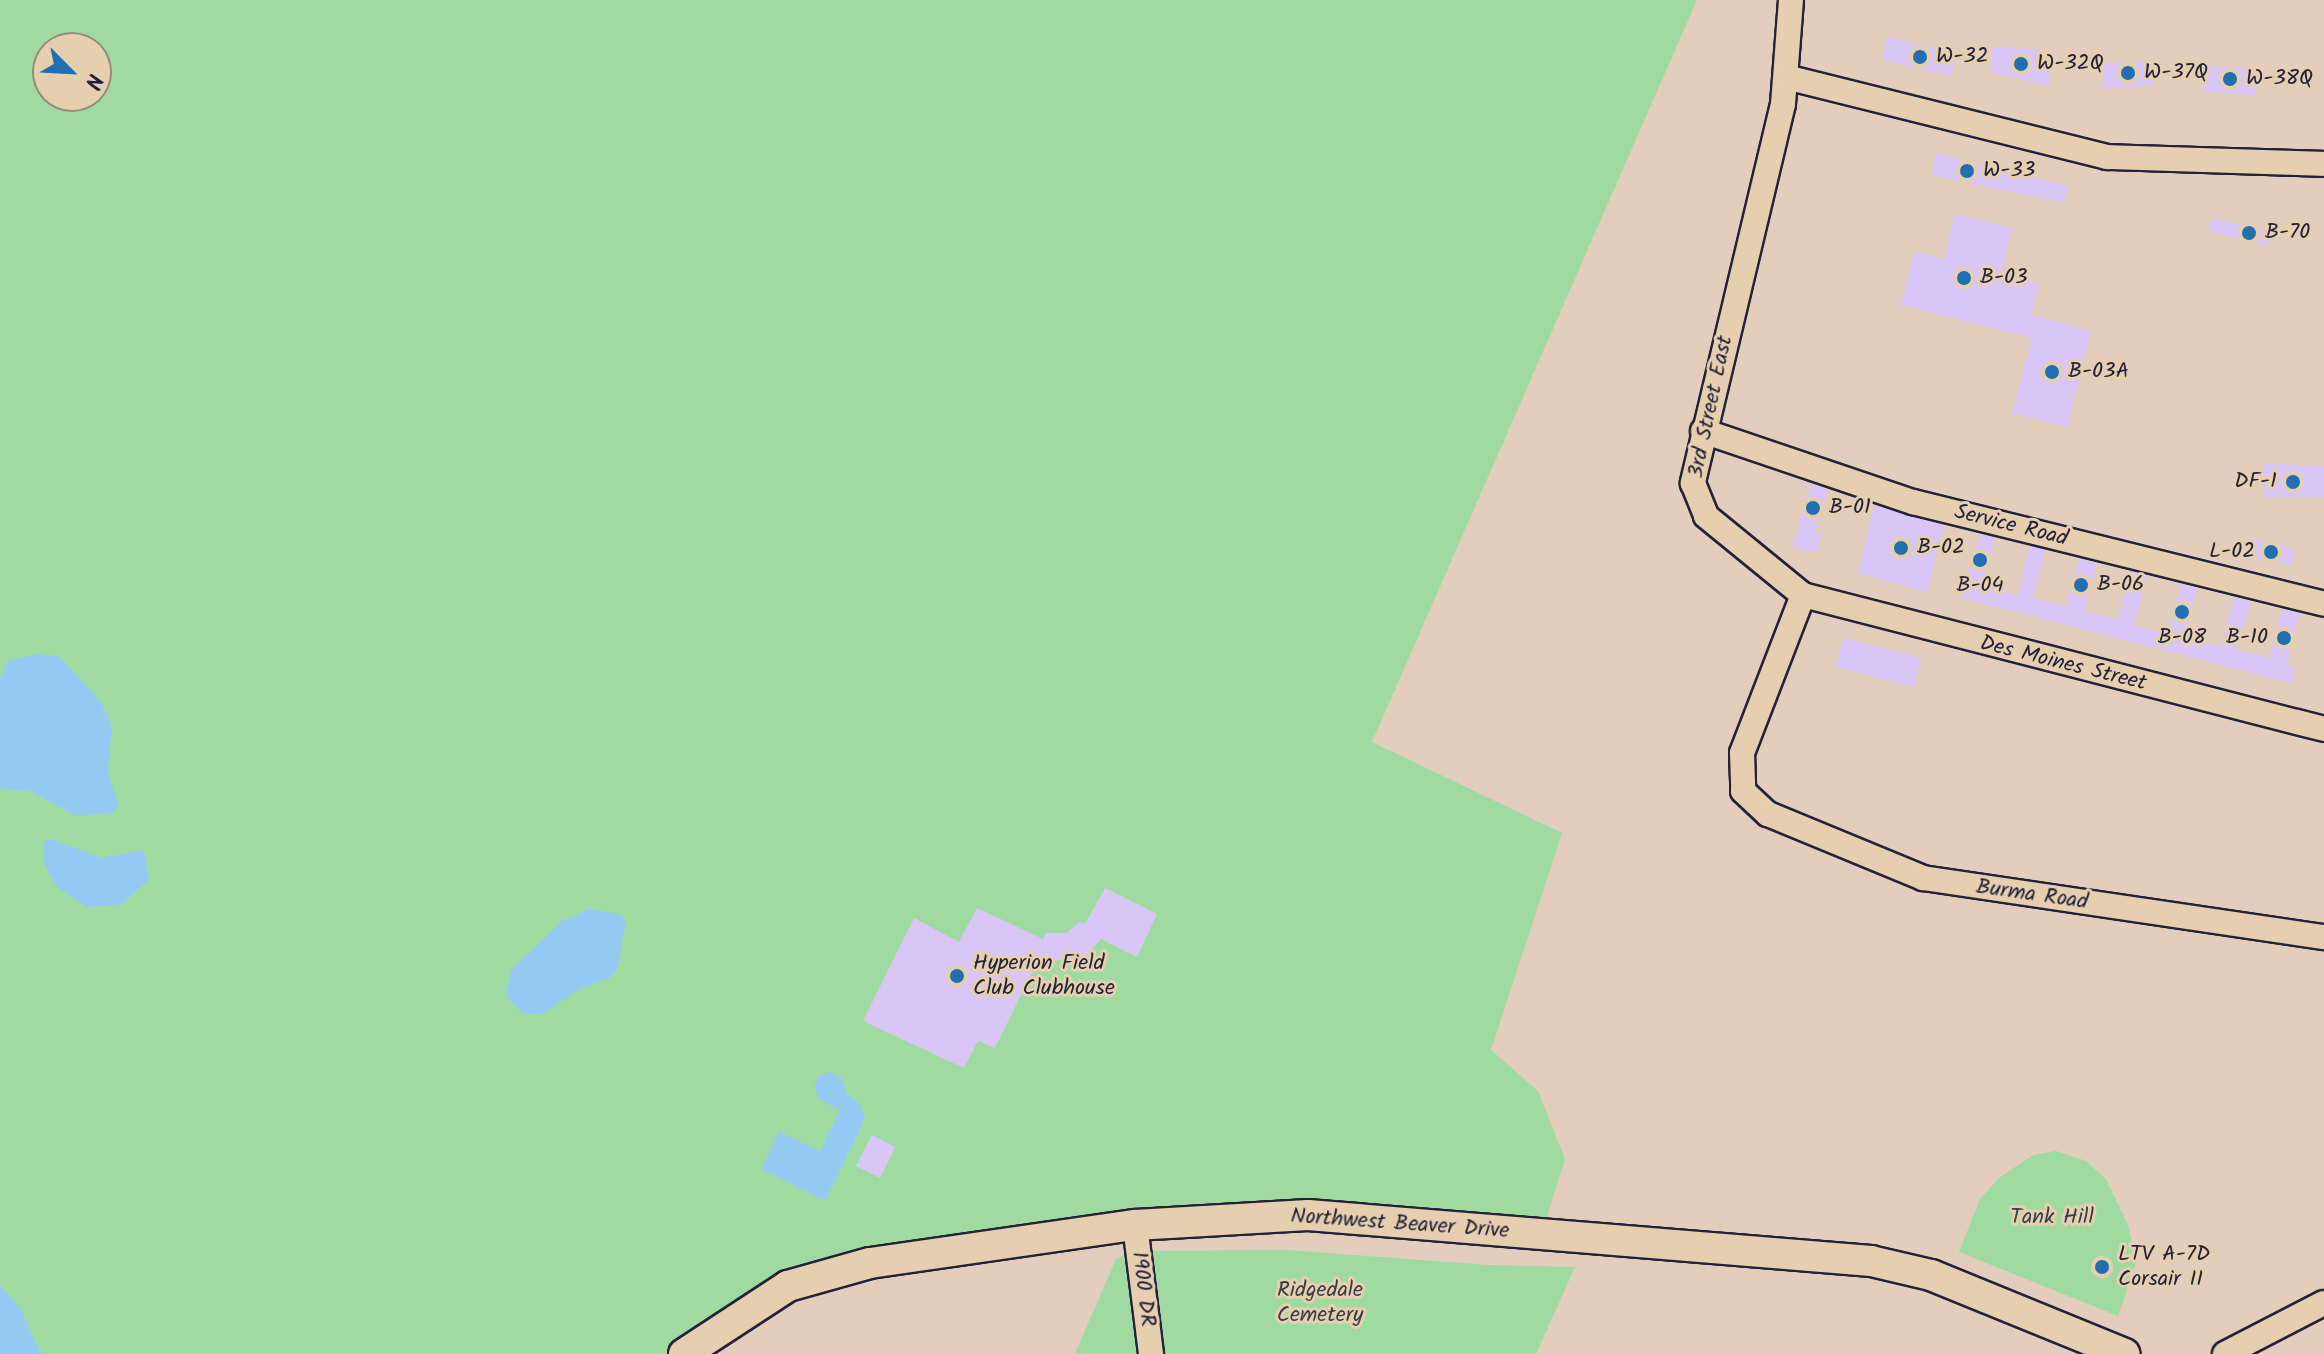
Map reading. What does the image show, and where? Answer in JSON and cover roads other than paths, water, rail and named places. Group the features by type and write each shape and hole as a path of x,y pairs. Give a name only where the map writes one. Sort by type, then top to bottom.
{"main road":[{"name":"Northwest Beaver Drive","path":"684,1354 762,1299 814,1275 1135,1225 1308,1215 1871,1261 1931,1275 2125,1354"}],"street":[{"name":"3rd Street East","path":"1791,0 1786,77 1693,483 1701,508 1803,595"},
{"path":"1786,77 2095,155 2324,164"},
{"name":"Service Road","path":"1703,431 1913,502 2324,604"},
{"name":"Des Moines Street","path":"1803,595 2324,729"},
{"name":"Burma Road","path":"1803,595 1742,753 1743,791 1754,805 1923,878 2324,937"},
{"name":"1900 DR","path":"1135,1225 1151,1354"},
{"path":"2225,1354 2324,1303"}],"water":[{"path":"37,654 59,656 100,701 112,726 108,773 119,805 112,813 76,816 28,790 0,789 0,678 8,661"},
{"path":"51,839 102,858 144,850 149,880 120,905 86,907 57,887 44,864 44,841"},
{"path":"589,909 619,914 626,920 618,966 611,977 580,989 544,1013 523,1014 506,996 511,970 561,922"},
{"path":"831,1072 842,1078 846,1093 860,1104 865,1119 825,1201 761,1169 779,1132 820,1151 840,1110 819,1099 814,1085 820,1075"},
{"path":"0,1286 19,1306 41,1354 0,1354"}],"place":[{"name":"W-32","path":"1920,57"},
{"name":"W-32Q","path":"2021,64"},
{"name":"W-37Q","path":"2128,73"},
{"name":"W-38Q","path":"2230,79"},
{"name":"W-33","path":"1967,171"},
{"name":"B-70","path":"2249,233"},
{"name":"B-03","path":"1964,278"},
{"name":"B-03A","path":"2052,372"},
{"name":"DF-1","path":"2293,482"},
{"name":"B-01","path":"1813,508"},
{"name":"B-02","path":"1901,548"},
{"name":"L-02","path":"2271,552"},
{"name":"B-04","path":"1980,560"},
{"name":"B-06","path":"2081,585"},
{"name":"B-08","path":"2182,612"},
{"name":"B-10","path":"2284,638"},
{"name":"Hyperion Field Club Clubhouse","path":"957,976"},
{"name":"LTV A-7D Corsair II","path":"2102,1267"}],"park label":[{"name":"Tank Hill","path":"2052,1218"},
{"name":"Ridgedale Cemetery","path":"1320,1302"}]}
